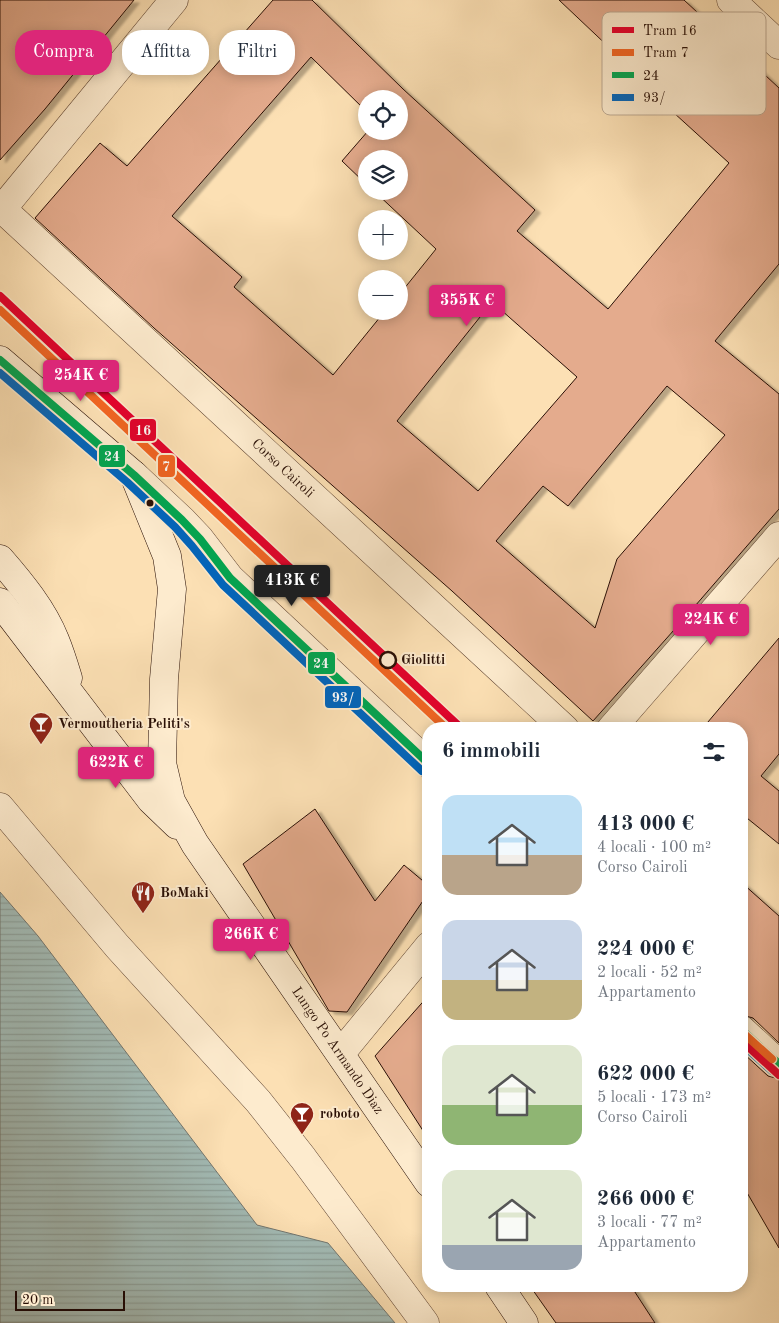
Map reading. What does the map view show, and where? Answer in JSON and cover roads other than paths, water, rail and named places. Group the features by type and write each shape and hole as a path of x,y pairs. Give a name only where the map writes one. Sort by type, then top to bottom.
{"street":[{"path":"1,208 174,0"},
{"path":"731,0 744,12"},
{"path":"766,32 779,44"},
{"name":"Corso Cairoli","path":"1,208 557,722"},
{"path":"0,360 134,475 194,532 230,578 422,757"},
{"path":"134,475 167,556 170,571 172,589 164,679 162,763 171,801 195,844"},
{"path":"617,722 779,536"},
{"path":"0,558 39,609 54,639 76,701"},
{"path":"0,602 151,800 195,844"},
{"path":"0,807 117,946 258,1101 303,1158 425,1323"},
{"name":"Lungo Po Armando Diaz","path":"195,844 422,1173"},
{"path":"341,1053 422,955"},
{"path":"748,1036 779,1064"},
{"path":"503,1292 524,1323"}],"water":[{"path":"0,892 38,936 257,1225 328,1243 395,1323 0,1323"}],"tram line":[{"name":"16","path":"0,296 455,722"},
{"name":"7","path":"0,310 440,722"},
{"name":"7","path":"748,1037 772,1059"},
{"name":"16","path":"748,1047 779,1075"}],"place":[{"name":"Giolitti","path":"388,660"},
{"name":"Vermoutheria Peliti's","path":"41,745"},
{"name":"BoMaki","path":"143,914"},
{"name":"roboto","path":"302,1135"}]}
